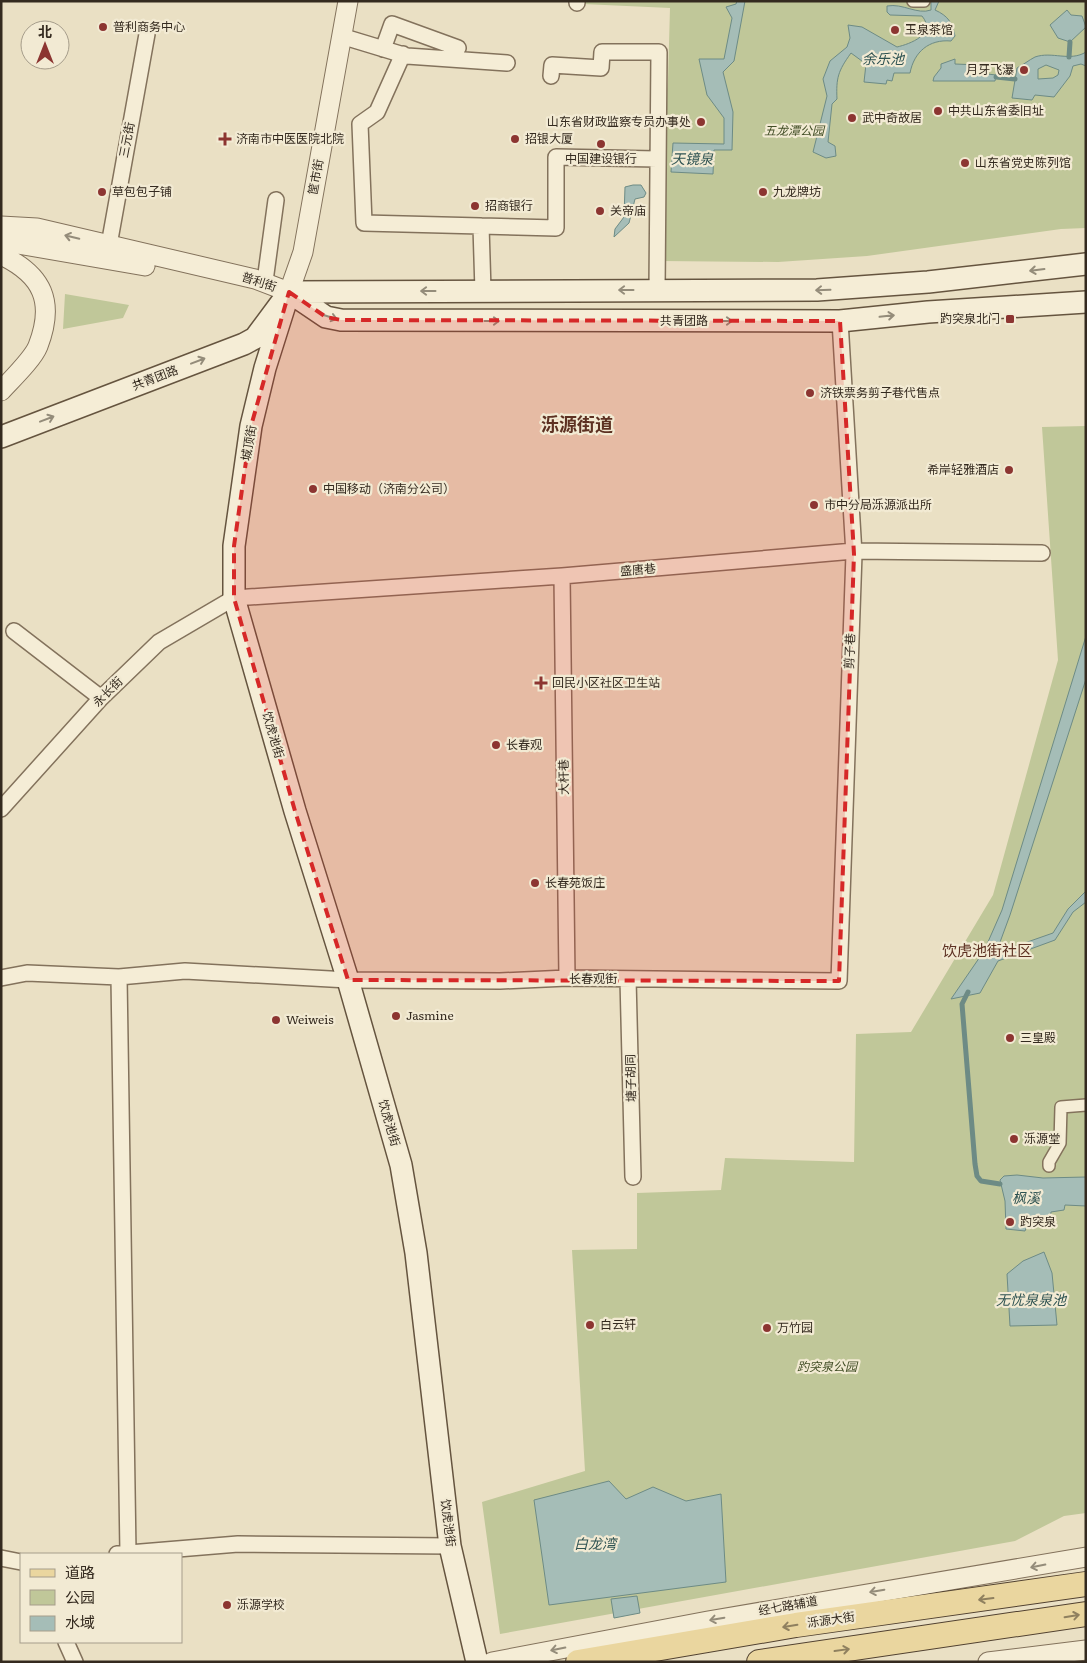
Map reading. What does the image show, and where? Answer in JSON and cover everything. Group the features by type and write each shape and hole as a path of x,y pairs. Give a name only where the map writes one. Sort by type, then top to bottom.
{"main road":[{"path":"289,292 842,289 928,282 1086,264"},
{"name":"共青团路","path":"1,437 255,338 289,292 326,317 341,320 840,321 928,312 1086,302"},
{"name":"城顶街","path":"234,598 234,546 251,426 265,368 289,292"},
{"name":"饮虎池街","path":"234,598 295,811 348,980 401,1165 416,1253 450,1546 477,1662"},
{"name":"泺源大街","path":"578,1662 796,1625 1086,1584"},
{"path":"759,1662 1086,1614"}],"street":[{"name":"筐市街","path":"289,292 303,252 348,1"},
{"path":"913,1 924,1"},
{"path":"383,49 392,24 458,48"},
{"name":"三元街","path":"110,245 147,34"},
{"path":"341,36 403,54 507,64"},
{"path":"551,76 552,65 601,68 602,52 659,52 656,159 657,290"},
{"path":"403,54 377,112 360,124 364,223 556,228 556,157 656,159"},
{"path":"265,282 276,200"},
{"name":"普利街","path":"1,226 37,228 265,282 289,292"},
{"path":"481,226 483,290"},
{"name":"普利街","path":"1,241 140,265 246,286 289,292"},
{"path":"1,255 35,277 46,300 38,347 1,391"},
{"name":"剪子巷","path":"838,981 854,551 840,321"},
{"name":"盛唐巷","path":"234,598 562,576 854,551 1042,553"},
{"name":"大杆巷","path":"562,576 567,978"},
{"name":"永长街","path":"1,809 101,698 159,642 234,598"},
{"path":"14,631 101,698"},
{"name":"长春观街","path":"1,978 26,973 119,977 185,971 348,980 567,978 838,981"},
{"path":"119,977 123,1553"},
{"name":"塘子胡同","path":"628,979 633,1177"},
{"path":"1049,1166 1049,1162 1060,1144 1061,1107 1086,1104"},
{"path":"134,1553 238,1544 450,1546"},
{"name":"经七路辅道","path":"492,1662 727,1617 1086,1557"},
{"path":"1,1558 20,1563"},
{"path":"66,1643 75,1662"},
{"path":"988,1662 1086,1650"}],"highlighted area":[{"path":"289,292 326,317 341,320 840,321 854,554 839,981 348,980 295,811 234,598 234,546 251,426"}],"green space":[{"name":"五龙潭公园","path":"584,1 1086,1 1086,228 1061,229 867,256 778,262 660,261 659,175 668,80 670,8 583,4"},
{"path":"65,294 129,305 123,318 63,329"},
{"name":"趵突泉公园","path":"1086,426 1086,1513 1064,1516 1015,1541 500,1634 482,1502 585,1471 572,1250 637,1249 637,1193 721,1190 725,1158 854,1162 856,1034 911,1032 993,895 1058,660 1042,427"}],"water":[{"name":"天镜泉","path":"737,1 745,1 734,61 723,72 733,112 732,150 714,150 713,174 671,172 673,143 724,144 724,118 707,95 699,59 724,59 732,18 726,7 736,4"},
{"name":"余乐池","path":"931,1 939,1 935,10 949,20 955,36 951,41 936,42 924,48 915,59 910,73 894,73 892,81 887,80 886,84 864,82 866,64 851,53 839,75 837,99 832,104 828,142 835,146 836,156 826,158 813,152 827,96 823,79 830,61 847,47 850,38 848,25 862,27 897,47 902,46 915,41 924,33 926,22 922,16 890,15 887,12 887,6 899,6 926,11 931,10"},
{"path":"1067,10 1071,15 1082,16 1086,27 1070,42 1058,38 1050,25"},
{"path":"1086,52 1086,66 1081,64 1073,66 1070,76 1054,97 1035,95 1032,100 1012,98 1017,68 1041,55 1080,55","holes":["1046,65 1059,70 1058,75 1053,78 1038,79 1038,69"]},
{"path":"955,59 955,64 979,65 979,73 996,75 995,81 933,81 941,68 941,64"},
{"path":"641,185 646,193 644,197 635,199 629,223 614,237 615,229 624,217 625,187"},
{"path":"1086,636 1086,679 996,953 1053,933 1068,909 1086,891 1086,902 1073,912 1055,940 998,961 980,993 951,999 984,951 1002,910"},
{"name":"枫溪","path":"1017,1175 1043,1178 1086,1177 1086,1206 1065,1205 1064,1210 1051,1212 1050,1219 1029,1220 1025,1231 1006,1229 1005,1201 1000,1180 1004,1176"},
{"name":"无忧泉泉池","path":"1044,1252 1052,1273 1057,1325 1010,1326 1007,1274 1023,1261"},
{"name":"白龙湾","path":"609,1481 626,1499 653,1487 686,1501 721,1494 726,1582 549,1605 534,1500"},
{"path":"637,1596 640,1613 614,1618 611,1599"}],"waterway":[{"path":"1069,57 1070,42"},
{"path":"996,77 1015,79"},
{"path":"968,992 962,1004 975,1164 977,1176 981,1181 1000,1184"}],"place":[{"name":"普利商务中心","path":"103,27"},
{"name":"玉泉茶馆","path":"895,30"},
{"name":"月牙飞瀑","path":"1024,70"},
{"name":"中共山东省委旧址","path":"938,111"},
{"name":"武中奇故居","path":"852,118"},
{"name":"山东省财政监察专员办事处","path":"701,122"},
{"name":"济南市中医医院北院","path":"225,139"},
{"name":"招银大厦","path":"515,139"},
{"name":"中国建设银行","path":"601,144"},
{"name":"山东省党史陈列馆","path":"965,163"},
{"name":"草包包子铺","path":"102,192"},
{"name":"九龙牌坊","path":"763,192"},
{"name":"招商银行","path":"475,206"},
{"name":"关帝庙","path":"600,211"},
{"name":"趵突泉北门","path":"1010,319"},
{"name":"济铁票务剪子巷代售点","path":"810,393"},
{"name":"希岸轻雅酒店","path":"1009,470"},
{"name":"中国移动（济南分公司）","path":"313,489"},
{"name":"市中分局泺源派出所","path":"814,505"},
{"name":"回民小区社区卫生站","path":"541,683"},
{"name":"长春观","path":"496,745"},
{"name":"长春苑饭庄","path":"535,883"},
{"name":"Jasmine","path":"396,1016"},
{"name":"Weiweis","path":"276,1020"},
{"name":"三皇殿","path":"1010,1038"},
{"name":"泺源堂","path":"1014,1139"},
{"name":"趵突泉","path":"1010,1222"},
{"name":"白云轩","path":"590,1325"},
{"name":"万竹园","path":"767,1328"},
{"name":"泺源学校","path":"227,1605"}],"district":[{"name":"泺源街道","path":"577,425"},
{"name":"饮虎池街社区","path":"987,951"}]}
